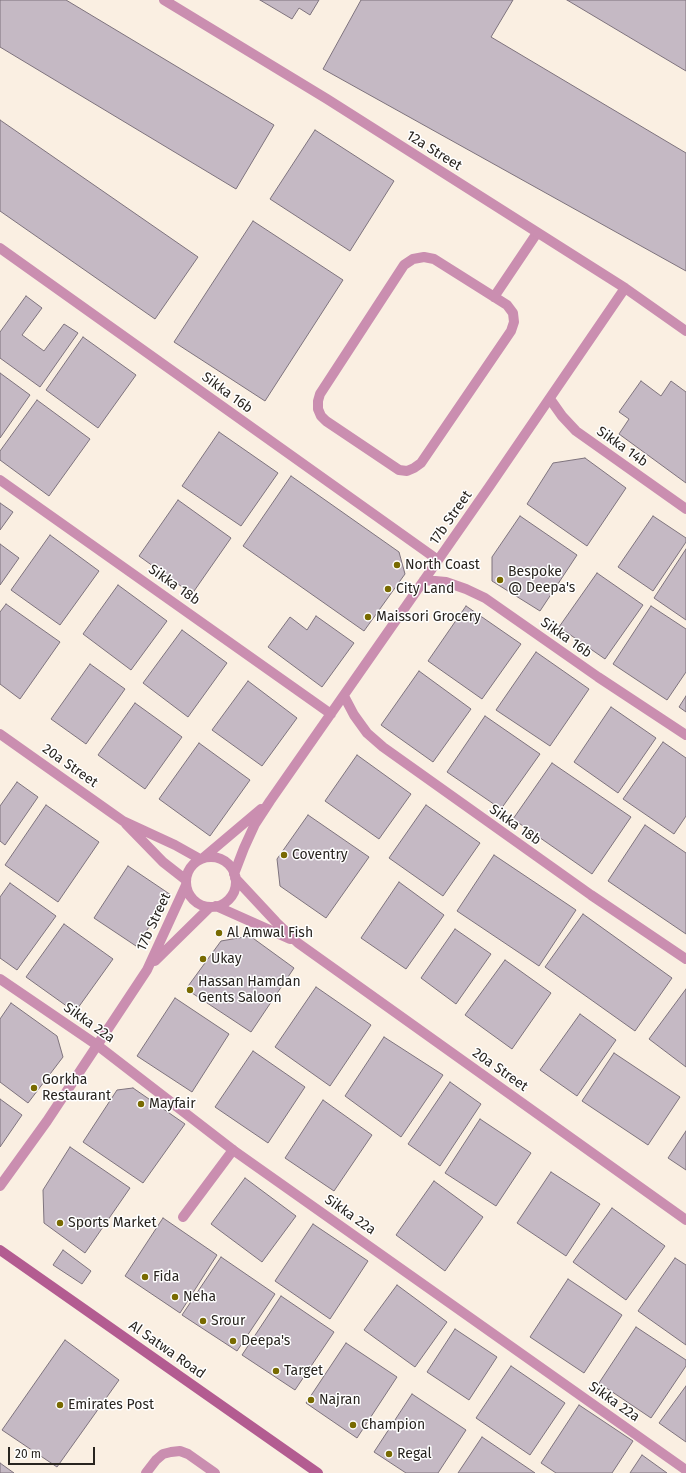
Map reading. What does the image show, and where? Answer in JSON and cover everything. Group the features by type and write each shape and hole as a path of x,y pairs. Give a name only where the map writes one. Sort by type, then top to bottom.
{"main road":[{"name":"Al Satwa Road","path":"0,1250 318,1473"}],"street":[{"name":"12a Street","path":"164,0 327,99 625,288 686,331"},
{"path":"494,297 537,233"},
{"name":"Sikka 16b","path":"0,248 438,560"},
{"path":"424,257 434,259 494,297 507,305 512,313 514,322 511,331 421,463 414,468 407,471 398,470 326,421 321,416 318,409 320,394 404,265 413,259 424,257"},
{"name":"17b Street","path":"235,876 244,848 255,824 270,801 550,399 625,288"},
{"name":"Sikka 14b","path":"550,399 562,416 576,431 686,510"},
{"name":"Sikka 18b","path":"0,480 332,714"},
{"name":"Sikka 16b","path":"424,580 446,582 486,598 598,677 686,735"},
{"name":"Sikka 18b","path":"344,696 354,715 367,733 383,747 591,895 686,960"},
{"name":"20a Street","path":"0,734 123,821 186,882"},
{"name":"17b Street","path":"202,858 270,801"},
{"name":"20a Street","path":"123,821 202,858"},
{"path":"213,856 222,860 230,866 235,876 235,885 229,899 223,904 213,907 202,905 194,901 188,894 186,882 188,871 193,864 202,858 213,856"},
{"name":"20a Street","path":"235,876 276,922 298,943 686,1220"},
{"name":"17b Street","path":"0,1186 47,1120 147,970 173,915 186,882"},
{"name":"17b Street","path":"147,970 213,907"},
{"name":"20a Street","path":"213,907 298,943"},
{"name":"Sikka 22a","path":"0,979 97,1045 233,1150 686,1470"},
{"path":"183,1217 233,1150"},
{"path":"146,1473 156,1460 163,1454 180,1451 188,1454 215,1473"}],"building":[{"path":"0,0 66,0 274,125 236,189 0,47"},
{"path":"260,0 319,0 310,15 299,8 292,19"},
{"path":"361,0 513,0 491,37 686,153 686,271 323,69"},
{"path":"567,0 686,0 686,71"},
{"path":"0,120 198,257 155,319 0,211"},
{"path":"315,130 394,181 350,251 270,199"},
{"path":"253,221 343,280 265,401 174,342"},
{"path":"26,296 42,308 22,335 44,351 64,324 78,333 40,387 0,358 0,332"},
{"path":"83,337 136,375 98,428 46,390"},
{"path":"0,373 30,395 0,438"},
{"path":"641,381 661,396 671,381 686,392 686,483 619,434 629,419 619,412"},
{"path":"37,400 90,439 49,496 0,460 0,451"},
{"path":"219,432 278,473 241,526 182,486"},
{"path":"585,458 626,488 587,546 527,504 553,463"},
{"path":"291,476 399,552 405,574 364,631 243,546"},
{"path":"178,500 231,538 192,594 139,556"},
{"path":"0,503 13,512 0,530"},
{"path":"520,516 577,555 540,611 492,581 492,557"},
{"path":"653,516 686,538 686,542 653,591 618,567"},
{"path":"50,535 99,571 60,625 11,590"},
{"path":"0,544 19,558 0,585"},
{"path":"686,549 686,620 654,598"},
{"path":"597,573 643,605 605,659 559,627"},
{"path":"118,585 167,621 131,670 83,634"},
{"path":"6,604 60,642 20,699 0,684 0,612"},
{"path":"466,606 521,644 482,699 428,661"},
{"path":"651,606 686,629 686,672 667,700 613,664"},
{"path":"316,616 354,643 322,687 268,647 290,617 307,630"},
{"path":"182,630 227,663 188,717 143,683"},
{"path":"536,652 589,689 550,746 496,710"},
{"path":"90,664 125,689 86,744 51,719"},
{"path":"419,671 471,709 433,762 381,725"},
{"path":"248,681 297,718 262,766 212,730"},
{"path":"686,696 686,712 679,707"},
{"path":"135,703 182,737 145,789 98,755"},
{"path":"611,707 656,738 618,793 574,762"},
{"path":"485,716 540,754 501,809 447,772"},
{"path":"663,742 686,758 686,816 674,834 623,799"},
{"path":"199,743 250,780 210,836 159,799"},
{"path":"357,755 411,794 379,839 325,801"},
{"path":"552,763 631,817 592,874 513,819"},
{"path":"17,782 38,797 5,845 0,841 0,806"},
{"path":"46,805 99,842 58,902 5,865"},
{"path":"426,805 480,843 443,896 389,858"},
{"path":"308,815 369,857 326,918 280,886 277,859"},
{"path":"645,825 686,853 686,934 608,881"},
{"path":"494,855 576,910 539,966 457,911"},
{"path":"128,866 171,895 136,946 94,918"},
{"path":"399,882 444,915 406,969 361,938"},
{"path":"10,883 56,916 17,970 0,958 0,897"},
{"path":"583,914 672,978 635,1031 545,967"},
{"path":"64,924 113,959 75,1012 26,977"},
{"path":"455,929 491,954 456,1004 421,978"},
{"path":"250,936 294,968 251,1032 186,989 221,941"},
{"path":"505,960 551,993 512,1049 465,1015"},
{"path":"316,987 371,1025 330,1086 275,1047"},
{"path":"686,989 686,1067 649,1039"},
{"path":"175,998 229,1034 192,1092 137,1056"},
{"path":"11,1003 57,1036 63,1057 28,1103 0,1082 0,1019"},
{"path":"580,1014 616,1040 577,1096 540,1070"},
{"path":"384,1037 443,1075 401,1137 345,1096"},
{"path":"253,1051 305,1087 268,1143 215,1107"},
{"path":"614,1053 680,1097 648,1145 582,1101"},
{"path":"450,1082 481,1104 440,1166 408,1144"},
{"path":"133,1088 185,1124 143,1183 83,1142 117,1090"},
{"path":"0,1099 22,1115 0,1147"},
{"path":"323,1100 372,1135 334,1191 285,1158"},
{"path":"480,1119 531,1153 496,1206 445,1173"},
{"path":"686,1131 686,1170 668,1158"},
{"path":"70,1147 130,1188 85,1253 44,1223 43,1190"},
{"path":"551,1172 600,1204 566,1256 517,1223"},
{"path":"245,1178 296,1216 262,1262 211,1224"},
{"path":"434,1181 483,1217 445,1271 396,1235"},
{"path":"612,1208 665,1246 626,1300 573,1262"},
{"path":"163,1218 217,1255 180,1313 125,1276"},
{"path":"313,1224 368,1261 330,1319 275,1281"},
{"path":"63,1250 91,1271 82,1284 53,1265"},
{"path":"221,1257 275,1294 237,1351 182,1315"},
{"path":"675,1258 686,1265 686,1345 638,1311"},
{"path":"568,1279 622,1315 584,1373 530,1337"},
{"path":"397,1285 447,1322 415,1367 364,1330"},
{"path":"281,1296 334,1332 295,1390 242,1355"},
{"path":"636,1327 686,1360 686,1366 651,1418 599,1383"},
{"path":"455,1329 497,1357 469,1400 427,1372"},
{"name":"Emirates Post","path":"65,1340 119,1380 57,1467 2,1430"},
{"path":"346,1343 397,1377 357,1438 306,1403"},
{"path":"511,1366 565,1403 530,1455 476,1418"},
{"path":"686,1386 686,1442 659,1423"},
{"path":"412,1394 466,1430 438,1473 406,1473 374,1452"},
{"path":"579,1405 633,1441 612,1473 556,1473 541,1463"},
{"path":"482,1437 535,1473 458,1473"},
{"path":"642,1455 667,1473 630,1473"},
{"path":"0,1463 14,1473 0,1473"}],"place":[{"name":"North Coast","path":"397,565"},
{"name":"Bespoke @ Deepa's","path":"500,580"},
{"name":"City Land","path":"388,589"},
{"name":"Maissori Grocery","path":"368,617"},
{"name":"Coventry","path":"284,855"},
{"name":"Al Amwal Fish","path":"219,933"},
{"name":"Ukay","path":"203,959"},
{"name":"Hassan Hamdan Gents Saloon","path":"190,990"},
{"name":"Gorkha Restaurant","path":"34,1088"},
{"name":"Mayfair","path":"141,1104"},
{"name":"Sports Market","path":"60,1223"},
{"name":"Fida","path":"145,1277"},
{"name":"Neha","path":"175,1297"},
{"name":"Srour","path":"203,1321"},
{"name":"Deepa's","path":"233,1341"},
{"name":"Target","path":"276,1371"},
{"name":"Najran","path":"311,1400"},
{"name":"Emirates Post","path":"60,1405"},
{"name":"Champion","path":"353,1425"},
{"name":"Regal","path":"389,1454"}]}
